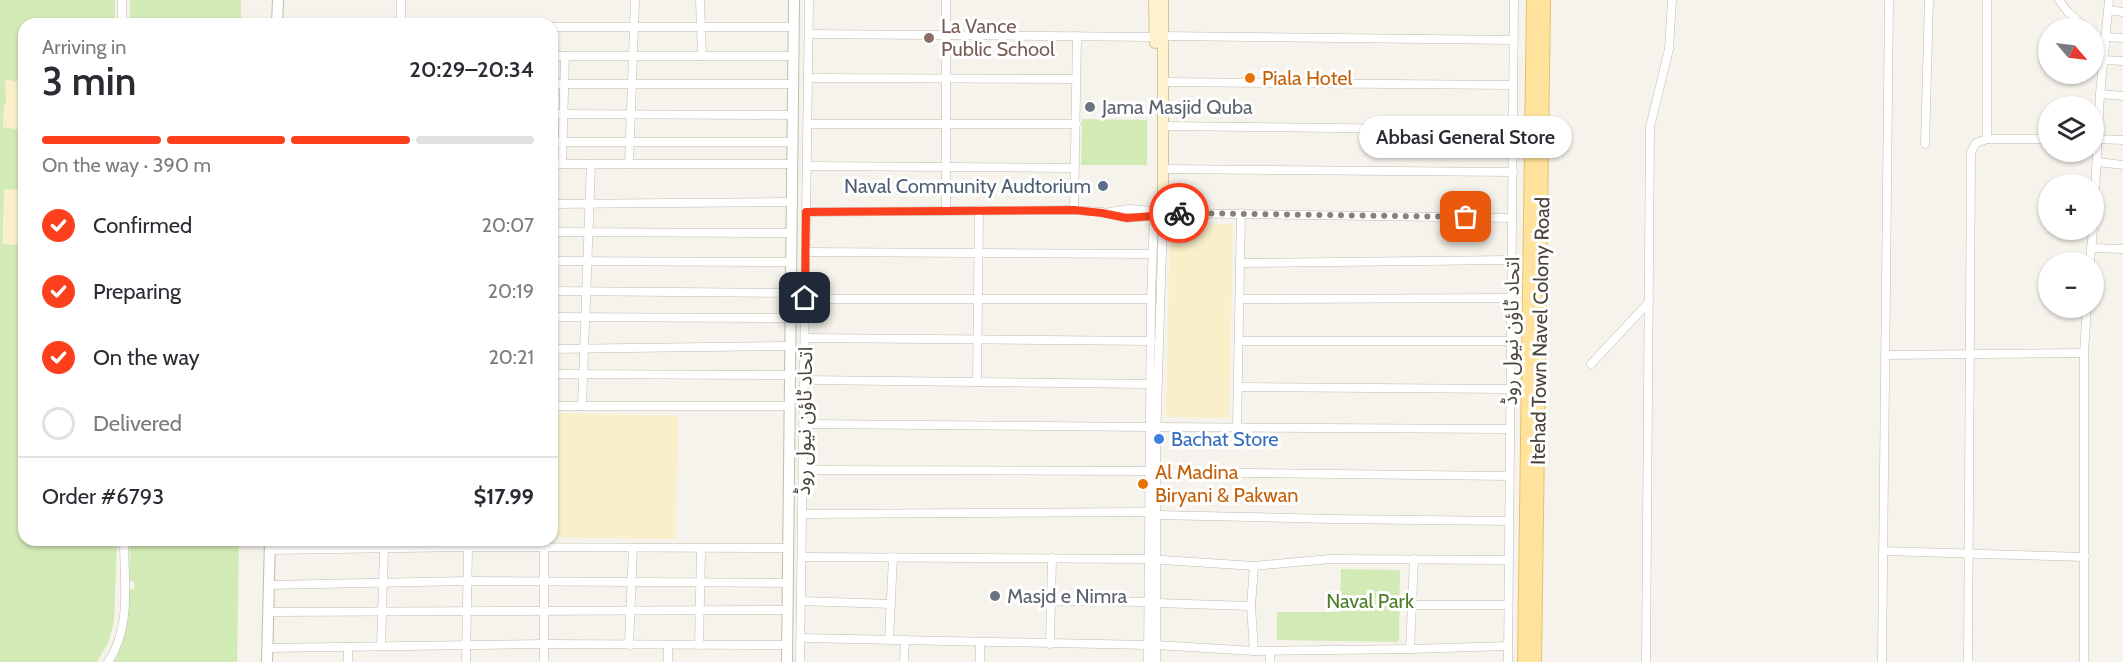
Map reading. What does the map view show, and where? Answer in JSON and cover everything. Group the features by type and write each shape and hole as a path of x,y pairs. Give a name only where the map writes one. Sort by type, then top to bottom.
{"main road":[{"path":"1154,0 1162,82 1162,169 1158,213"},
{"path":"1158,213 1159,37 1163,0"},
{"name":"Itehad Town Navel Colony Road","path":"1533,0 1531,508 1535,662"},
{"name":"Itehad Town Navel Colony Road","path":"1524,662 1531,508 1544,0"}],"street":[{"path":"122,0 122,18"},
{"path":"277,18 278,0"},
{"path":"401,0 401,18"},
{"path":"629,164 635,0"},
{"path":"700,0 702,56"},
{"path":"787,662 794,0"},
{"name":"اتحاد ٹاؤن نیول روڈ","path":"800,662 809,0"},
{"path":"945,0 946,210"},
{"name":"اتحاد ٹاؤن نیول روڈ","path":"1508,662 1514,0"},
{"path":"1646,662 1650,127 1670,49 1672,0"},
{"path":"1882,662 1889,0"},
{"path":"1925,144 1929,0"},
{"path":"1987,0 1987,139"},
{"path":"2060,0 2067,12 2074,18"},
{"path":"2104,47 2109,0"},
{"path":"2108,10 2123,12"},
{"path":"558,27 794,27"},
{"path":"809,34 1514,40"},
{"path":"1074,210 1077,36"},
{"path":"2105,37 2123,38"},
{"path":"558,56 794,56"},
{"path":"562,164 565,56"},
{"path":"2104,60 2123,61"},
{"path":"808,78 1076,79"},
{"path":"1162,82 1513,85"},
{"path":"558,84 793,84"},
{"path":"2101,84 2100,94 2123,96"},
{"path":"558,114 793,115"},
{"path":"808,124 1076,124"},
{"path":"1162,126 1513,130"},
{"path":"1968,662 1971,152 1976,142 1987,139 2038,139"},
{"path":"2104,139 2123,140"},
{"path":"558,142 793,142"},
{"path":"2097,174 2098,162 2123,165"},
{"path":"558,164 792,164"},
{"path":"582,406 591,164"},
{"path":"807,166 1075,168"},
{"path":"1162,169 1513,172"},
{"path":"558,204 792,202"},
{"path":"806,212 1074,210 1102,213 1129,209 1158,213 1512,218"},
{"path":"977,382 979,210"},
{"path":"1153,427 1150,384 1152,254 1158,213"},
{"path":"1148,662 1152,645 1153,602 1153,427 1158,213"},
{"path":"1237,426 1241,213"},
{"path":"558,232 792,233"},
{"path":"2091,252 2092,240"},
{"path":"2091,248 2123,249"},
{"path":"806,252 1152,254"},
{"path":"1240,262 1511,260"},
{"path":"558,261 791,262"},
{"path":"558,291 791,293"},
{"path":"805,298 1151,299"},
{"path":"1240,299 1511,298"},
{"path":"1591,364 1649,302"},
{"path":"558,318 791,318"},
{"path":"2084,662 2084,354 2086,318"},
{"path":"805,338 1150,341"},
{"path":"1239,341 1511,341"},
{"path":"558,349 790,346"},
{"path":"1885,355 2084,354"},
{"path":"558,374 790,375"},
{"path":"804,380 1150,384"},
{"path":"1238,387 1510,389"},
{"path":"558,406 790,406"},
{"path":"804,423 1509,429"},
{"path":"803,470 1153,471 1509,476"},
{"path":"802,514 1152,513 1334,519 1508,521"},
{"path":"108,662 115,651 124,624 124,546"},
{"path":"267,662 270,546"},
{"path":"298,546 384,549 412,546"},
{"path":"456,546 788,548"},
{"path":"466,662 468,547"},
{"path":"544,548 544,662"},
{"path":"629,645 633,548"},
{"path":"381,646 384,549"},
{"path":"699,645 701,549"},
{"path":"1883,550 2085,557"},
{"path":"802,557 1052,558 1152,560 1254,566 1330,559 1508,560"},
{"path":"890,640 893,557"},
{"path":"1050,644 1052,558"},
{"path":"1410,649 1414,559"},
{"path":"1254,566 1251,606 1254,651"},
{"path":"269,585 467,581 788,583"},
{"path":"801,601 891,604"},
{"path":"1051,601 1251,606"},
{"path":"1412,606 1508,605"},
{"path":"268,612 788,610"},
{"path":"801,638 1152,645 1254,651 1508,646"},
{"path":"904,662 905,640"},
{"path":"980,642 980,662"},
{"path":"267,648 544,644 787,645"},
{"path":"668,645 668,662"},
{"path":"1152,645 1156,662"},
{"path":"348,647 348,662"},
{"path":"1270,651 1270,662"}],"green space":[{"path":"0,0 115,0 115,18 18,18 18,81 6,80 3,127 18,129 18,190 4,190 3,244 18,245 18,546 117,546 114,622 108,643 97,662 0,662"},
{"path":"130,0 241,0 241,18 130,18"},
{"path":"1082,119 1147,120 1147,165 1081,165"},
{"path":"130,546 239,546 237,662 114,662 122,645 126,627 129,590 135,588 134,582 129,579"},
{"name":"Naval Park","path":"1341,569 1400,570 1399,642 1277,640 1277,612 1340,612"}],"sand":[{"path":"5,80 18,81 18,129 3,127 4,105 6,104"},
{"path":"4,189 18,190 18,245 3,244"},
{"path":"1170,223 1233,224 1229,418 1166,417"},
{"path":"558,413 678,416 675,539 558,537"}],"way so far":[{"path":"1179,213 1466,217"}],"place":[{"name":"La Vance Public School","path":"929,38"},
{"name":"Piala Hotel","path":"1250,78"},
{"name":"Jama Masjid Quba","path":"1090,107"},
{"name":"Naval Community Audtorium","path":"1103,186"},
{"name":"Abbasi General Store","path":"1466,217"},
{"name":"Bachat Store","path":"1159,439"},
{"name":"Al Madina Biryani & Pakwan","path":"1143,484"},
{"name":"Masjd e Nimra","path":"995,596"}],"route":[{"path":"805,298 806,212 1074,210 1127,218 1153,216 1157,219 1163,217 1164,213 1179,213"}]}
